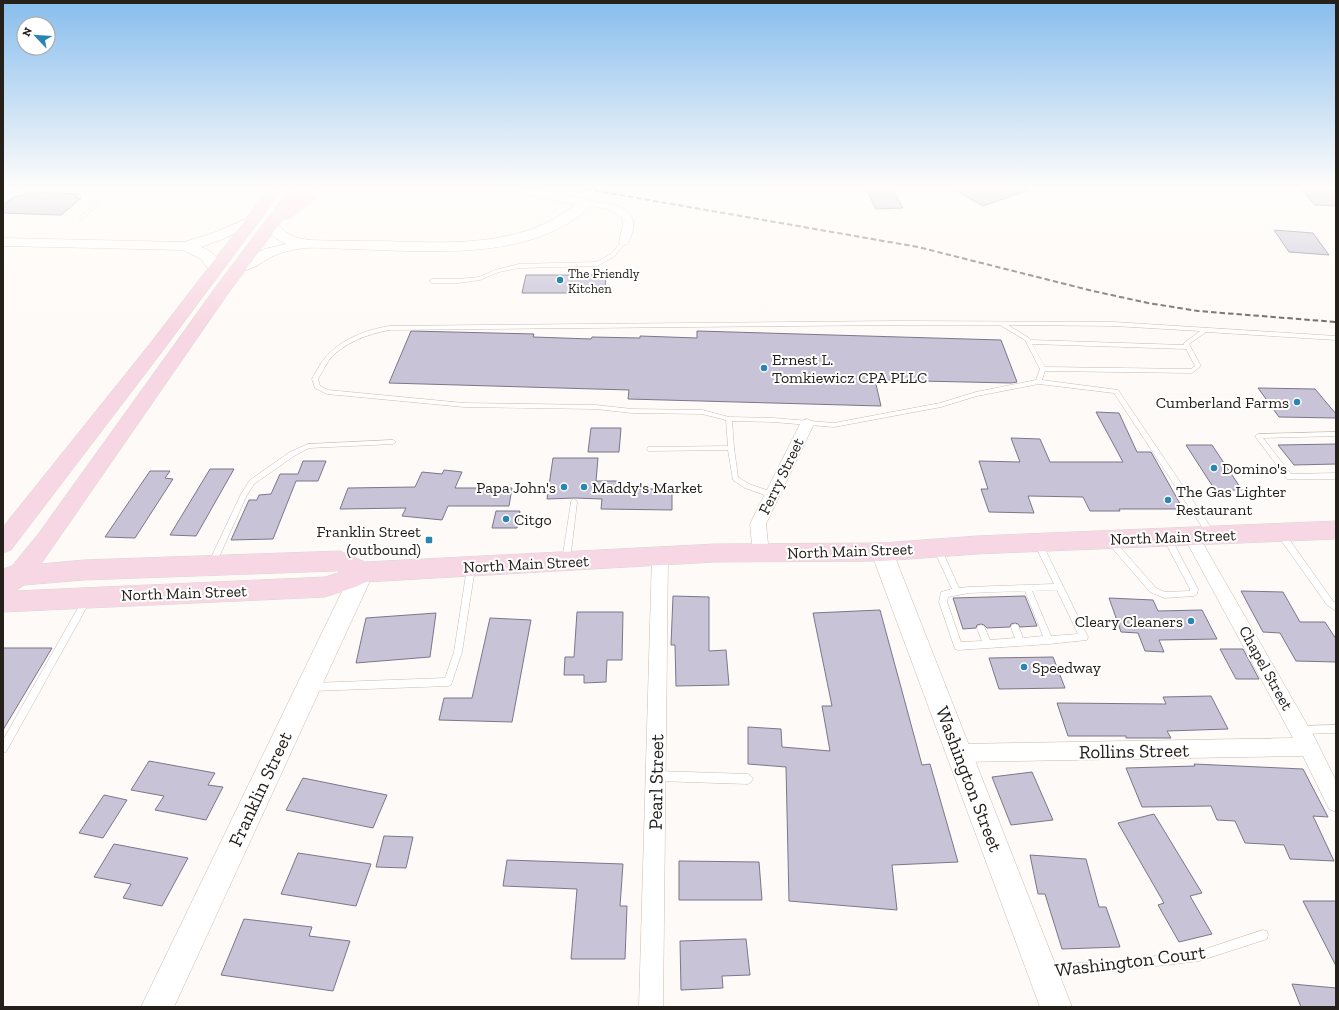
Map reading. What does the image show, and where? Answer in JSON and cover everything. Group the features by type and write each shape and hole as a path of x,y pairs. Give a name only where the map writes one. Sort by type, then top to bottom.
{"main road":[{"path":"3,544 155,349 240,236"},
{"path":"8,579 47,539 180,349 263,236"},
{"name":"North Main Street","path":"3,602 325,587 347,580 363,572 566,561 715,553 761,554 882,552 1038,543 1336,530"},
{"name":"North Main Street","path":"8,579 211,566 340,561 363,572"}],"street":[{"path":"3,242 184,246 221,236"},
{"path":"282,236 305,244"},
{"path":"240,267 270,252 305,244 415,246 476,244 525,236"},
{"path":"624,242 625,236"},
{"path":"184,246 206,255 212,260 215,268"},
{"name":"Ferry Street","path":"761,554 758,524 807,424"},
{"name":"Chapel Street","path":"1202,536 1255,646 1309,747 1336,802"},
{"name":"Washington Street","path":"882,552 1056,1007"},
{"name":"Pearl Street","path":"651,1007 660,556"},
{"name":"Franklin Street","path":"157,1007 363,572"},
{"name":"Rollins Street","path":"960,753 1309,747"}],"lane":[{"path":"432,281 458,281 480,278 497,271 519,266 597,264 613,255 624,242"},
{"path":"1002,324 1027,339 1043,369"},
{"path":"1202,536 1134,418 1116,391 1038,382 976,394 941,405 834,425 807,424 773,420 729,419 702,412 632,411 596,407 464,405 327,392 317,387 315,380 328,358 343,346 375,330 388,328 1114,324 1336,338"},
{"path":"1043,369 1192,371 1198,366 1186,344 1206,329"},
{"path":"1028,342 1187,347"},
{"path":"1038,382 1043,369"},
{"path":"729,419 730,448 736,478 747,486 772,495"},
{"path":"1336,434 1258,436 1289,477 1336,476"},
{"path":"211,566 244,494 252,482 292,454 308,446 393,442"},
{"path":"650,449 730,448"},
{"path":"566,561 574,502"},
{"path":"1280,532 1330,603 1336,608"},
{"path":"1109,540 1153,590 1164,595 1191,594 1194,592 1194,589 1167,538"},
{"path":"1038,543 1060,587 1084,637 958,646 943,602 944,594 957,592 970,594 1001,593 1027,588 1060,587"},
{"path":"937,548 957,592"},
{"path":"308,688 448,682 458,652 471,567"},
{"path":"1027,588 1049,640"},
{"path":"3,749 88,597"},
{"path":"1015,627 1020,642"},
{"path":"981,628 987,644"},
{"path":"1300,730 1336,729"},
{"path":"656,776 748,779"},
{"name":"Washington Court","path":"1042,970 1114,966 1199,956 1263,935"}],"building":[{"path":"1278,236 1315,236 1329,255 1289,252"},
{"name":"The Friendly Kitchen","path":"526,275 606,275 605,290 581,291 581,293 522,293"},
{"path":"411,331 534,334 533,337 591,339 592,337 640,338 640,336 697,338 697,331 1001,340 1017,382 875,380 881,406 628,399 629,390 389,383"},
{"name":"Cumberland Farms","path":"1258,388 1315,389 1336,414 1336,418 1279,417"},
{"path":"1096,412 1119,413 1137,452 1151,452 1183,509 1119,509 1120,511 1090,511 1083,497 1028,496 1034,513 989,512 981,489 988,489 979,461 1020,462 1011,438 1040,439 1050,462 1123,462"},
{"path":"591,428 621,428 619,452 588,452"},
{"name":"Cumberland Farms","path":"1336,444 1336,464 1294,465 1278,445"},
{"name":"Domino's","path":"1186,445 1212,445 1242,490 1215,490"},
{"path":"553,458 598,458 596,481 622,481 622,489 657,489 658,485 672,485 672,510 601,509 602,499 547,499"},
{"path":"303,461 326,461 318,481 296,481 273,539 231,540 249,500 257,500 259,495 271,494 280,474 298,474"},
{"path":"210,469 234,469 196,536 170,535"},
{"path":"444,470 462,472 455,488 512,488 509,506 448,506 442,520 402,516 406,508 340,509 348,488 415,487 422,472 442,474"},
{"path":"150,471 170,471 165,478 173,479 135,538 105,537"},
{"name":"Citgo","path":"496,511 520,511 517,528 492,528"},
{"path":"1241,591 1283,592 1300,622 1325,622 1336,639 1336,662 1296,661 1280,633 1263,632"},
{"path":"673,596 709,597 709,651 726,650 729,685 676,686 675,645 671,645"},
{"path":"1025,596 1037,626 1020,627 1015,623 1011,624 1010,627 987,628 981,624 977,625 976,628 963,629 953,598"},
{"path":"1109,598 1153,600 1158,611 1202,610 1217,639 1159,640 1164,652 1145,651 1138,633 1121,632"},
{"path":"880,610 922,765 930,764 958,862 892,865 897,910 789,901 786,767 748,764 748,727 781,729 782,747 830,751 822,706 832,706 813,613"},
{"path":"577,612 623,612 622,660 607,660 606,682 584,683 584,675 564,675 565,657 574,657"},
{"path":"436,613 430,657 356,663 366,618"},
{"path":"490,618 531,620 512,722 439,720 444,698 472,698"},
{"path":"3,648 52,648 3,730"},
{"path":"1220,649 1243,649 1259,679 1236,679"},
{"path":"1053,657 1065,688 999,689 989,658"},
{"path":"1211,696 1228,729 1167,731 1171,738 1068,736 1057,703 1166,704 1163,697"},
{"path":"149,761 215,773 208,785 223,787 206,820 155,810 164,796 131,790"},
{"path":"1194,764 1303,769 1328,817 1313,816 1334,861 1290,859 1284,845 1245,843 1235,821 1217,820 1211,806 1142,807 1126,768 1195,766"},
{"path":"1032,772 1053,820 1011,825 992,777"},
{"path":"303,778 387,795 373,828 286,810"},
{"path":"104,795 127,800 103,838 79,833"},
{"path":"1154,814 1202,893 1190,896 1212,934 1179,942 1158,905 1164,903 1118,823"},
{"path":"384,836 413,837 406,868 376,867"},
{"path":"114,844 188,858 162,906 123,898 131,884 94,877"},
{"path":"298,853 371,864 356,906 281,894"},
{"path":"1030,855 1086,859 1099,907 1106,907 1120,947 1062,949 1045,894 1038,894"},
{"path":"507,860 623,864 620,906 627,906 625,959 571,959 577,889 503,886"},
{"path":"679,861 759,862 762,900 679,900"},
{"path":"1303,901 1336,901 1336,966"},
{"path":"244,919 312,927 309,936 350,941 333,991 221,975"},
{"path":"746,939 750,975 722,976 723,988 681,990 680,941"},
{"path":"1292,984 1336,988 1336,1007 1301,1007"}],"railway":[{"path":"856,236 918,247 1093,291 1148,303 1198,311 1336,322"}],"place":[{"name":"The Friendly Kitchen","path":"560,280"},
{"name":"Ernest L. Tomkiewicz CPA PLLC","path":"764,368"},
{"name":"Cumberland Farms","path":"1297,402"},
{"name":"Domino's","path":"1214,468"},
{"name":"Papa John's","path":"564,487"},
{"name":"Maddy's Market","path":"584,487"},
{"name":"The Gas Lighter Restaurant","path":"1168,500"},
{"name":"Citgo","path":"506,519"},
{"name":"Franklin Street (outbound)","path":"429,540"},
{"name":"Cleary Cleaners","path":"1191,621"},
{"name":"Speedway","path":"1024,667"}]}
